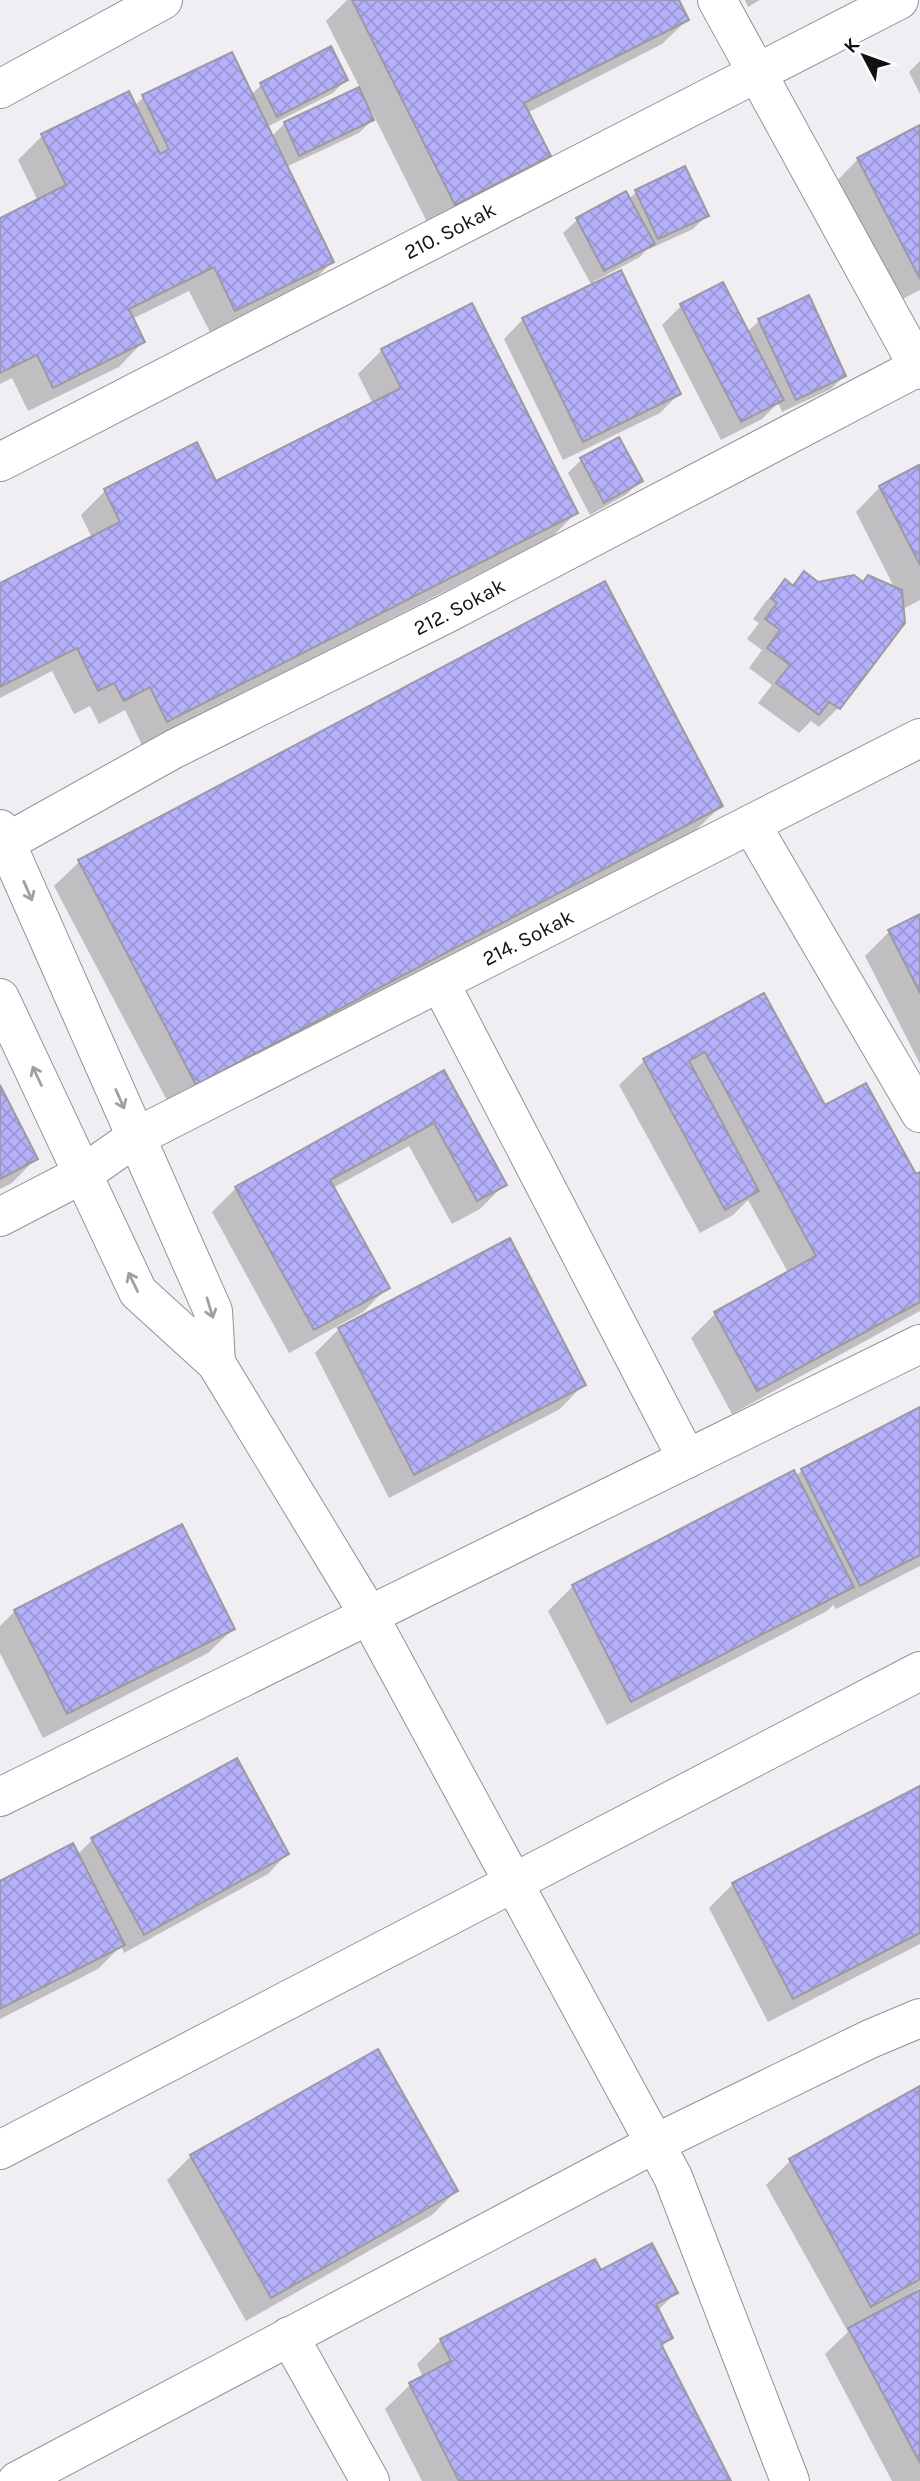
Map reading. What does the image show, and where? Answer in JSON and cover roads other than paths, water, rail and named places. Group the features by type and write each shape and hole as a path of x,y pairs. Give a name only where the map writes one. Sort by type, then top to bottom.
{"street":[{"path":"0,89 163,0"},
{"path":"716,0 919,367"},
{"name":"210. Sokak","path":"0,462 900,0"},
{"name":"212. Sokak","path":"2,839 174,749 444,615 919,367"},
{"name":"214. Sokak","path":"83,1174 136,1138 920,738"},
{"path":"751,824 920,1113"},
{"path":"2,839 213,1311 216,1363"},
{"path":"440,983 687,1459"},
{"path":"0,998 138,1292 216,1363 368,1616 673,2177 790,2481"},
{"path":"0,1217 83,1174"},
{"path":"0,1797 920,1344"},
{"path":"0,2150 920,1671"},
{"path":"17,2481 654,2144 870,2039 920,2018"},
{"path":"289,2336 370,2481"}]}
